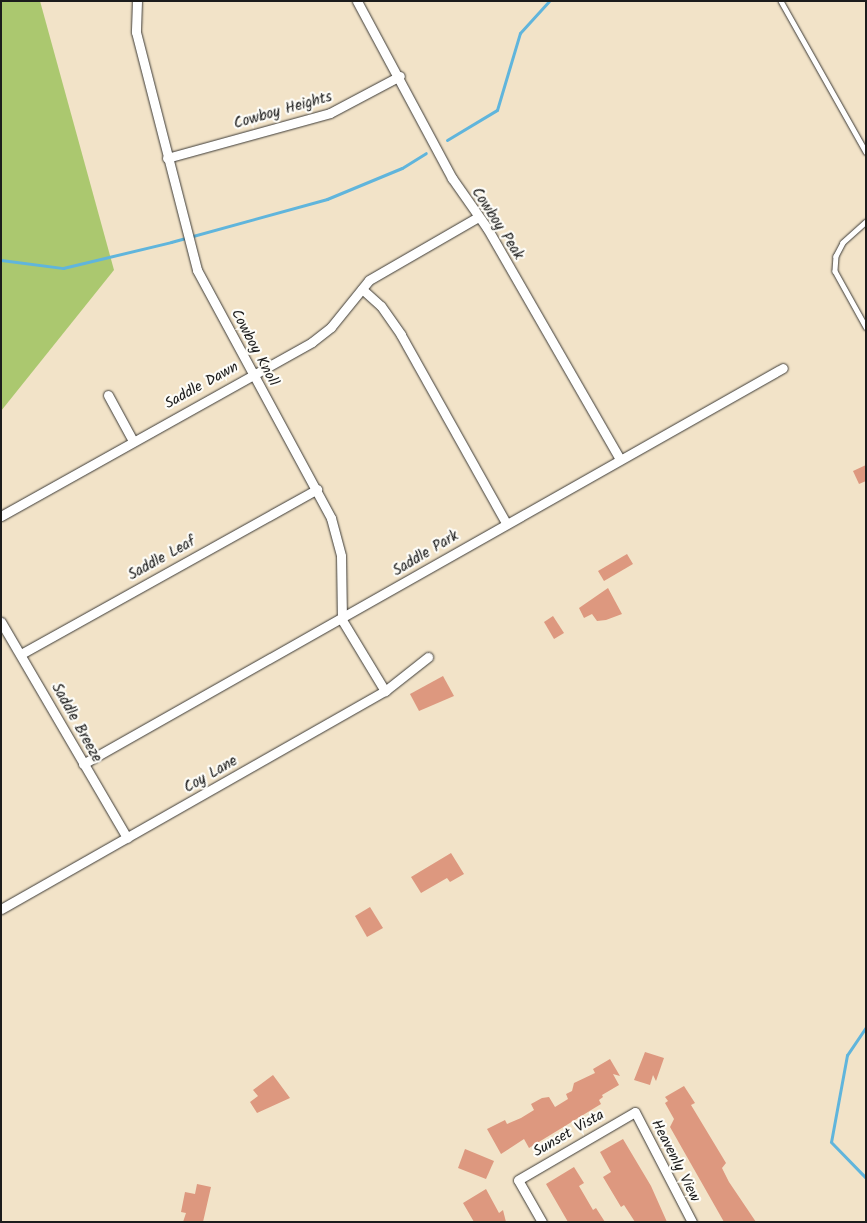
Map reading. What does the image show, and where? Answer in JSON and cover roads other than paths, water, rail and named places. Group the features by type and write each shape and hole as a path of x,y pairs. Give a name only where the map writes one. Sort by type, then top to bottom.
{"street":[{"name":"Cowboy Knoll","path":"137,1 136,32 197,270 252,375 317,489 331,518 341,556 342,620"},
{"name":"Cowboy Peak","path":"358,1 400,76 452,178 478,217 620,459"},
{"name":"Cowboy Heights","path":"167,158 330,113 400,76"},
{"name":"Saddle Dawn","path":"1,516 323,335 378,273 478,217"},
{"path":"362,289 381,306 400,335 506,523"},
{"name":"Saddle Park","path":"83,764 342,620 506,523 783,368"},
{"path":"108,395 133,441"},
{"name":"Saddle Leaf","path":"21,654 317,489"},
{"path":"342,620 385,691"},
{"name":"Saddle Breeze","path":"1,622 127,838"},
{"name":"Coy Lane","path":"1,909 385,691 428,656"},
{"name":"Sunset Vista","path":"542,1222 518,1180 635,1112"},
{"name":"Heavenly View","path":"635,1112 692,1222"}],"lane":[{"path":"781,1 866,152"},
{"path":"866,222 843,243 836,256 835,271 866,327"}],"waterway":[{"path":"447,140 497,110 520,33 549,1"},
{"path":"1,260 63,268 171,242 327,199 402,168 426,153"},
{"path":"866,1027 847,1055 831,1142 866,1178"}]}
